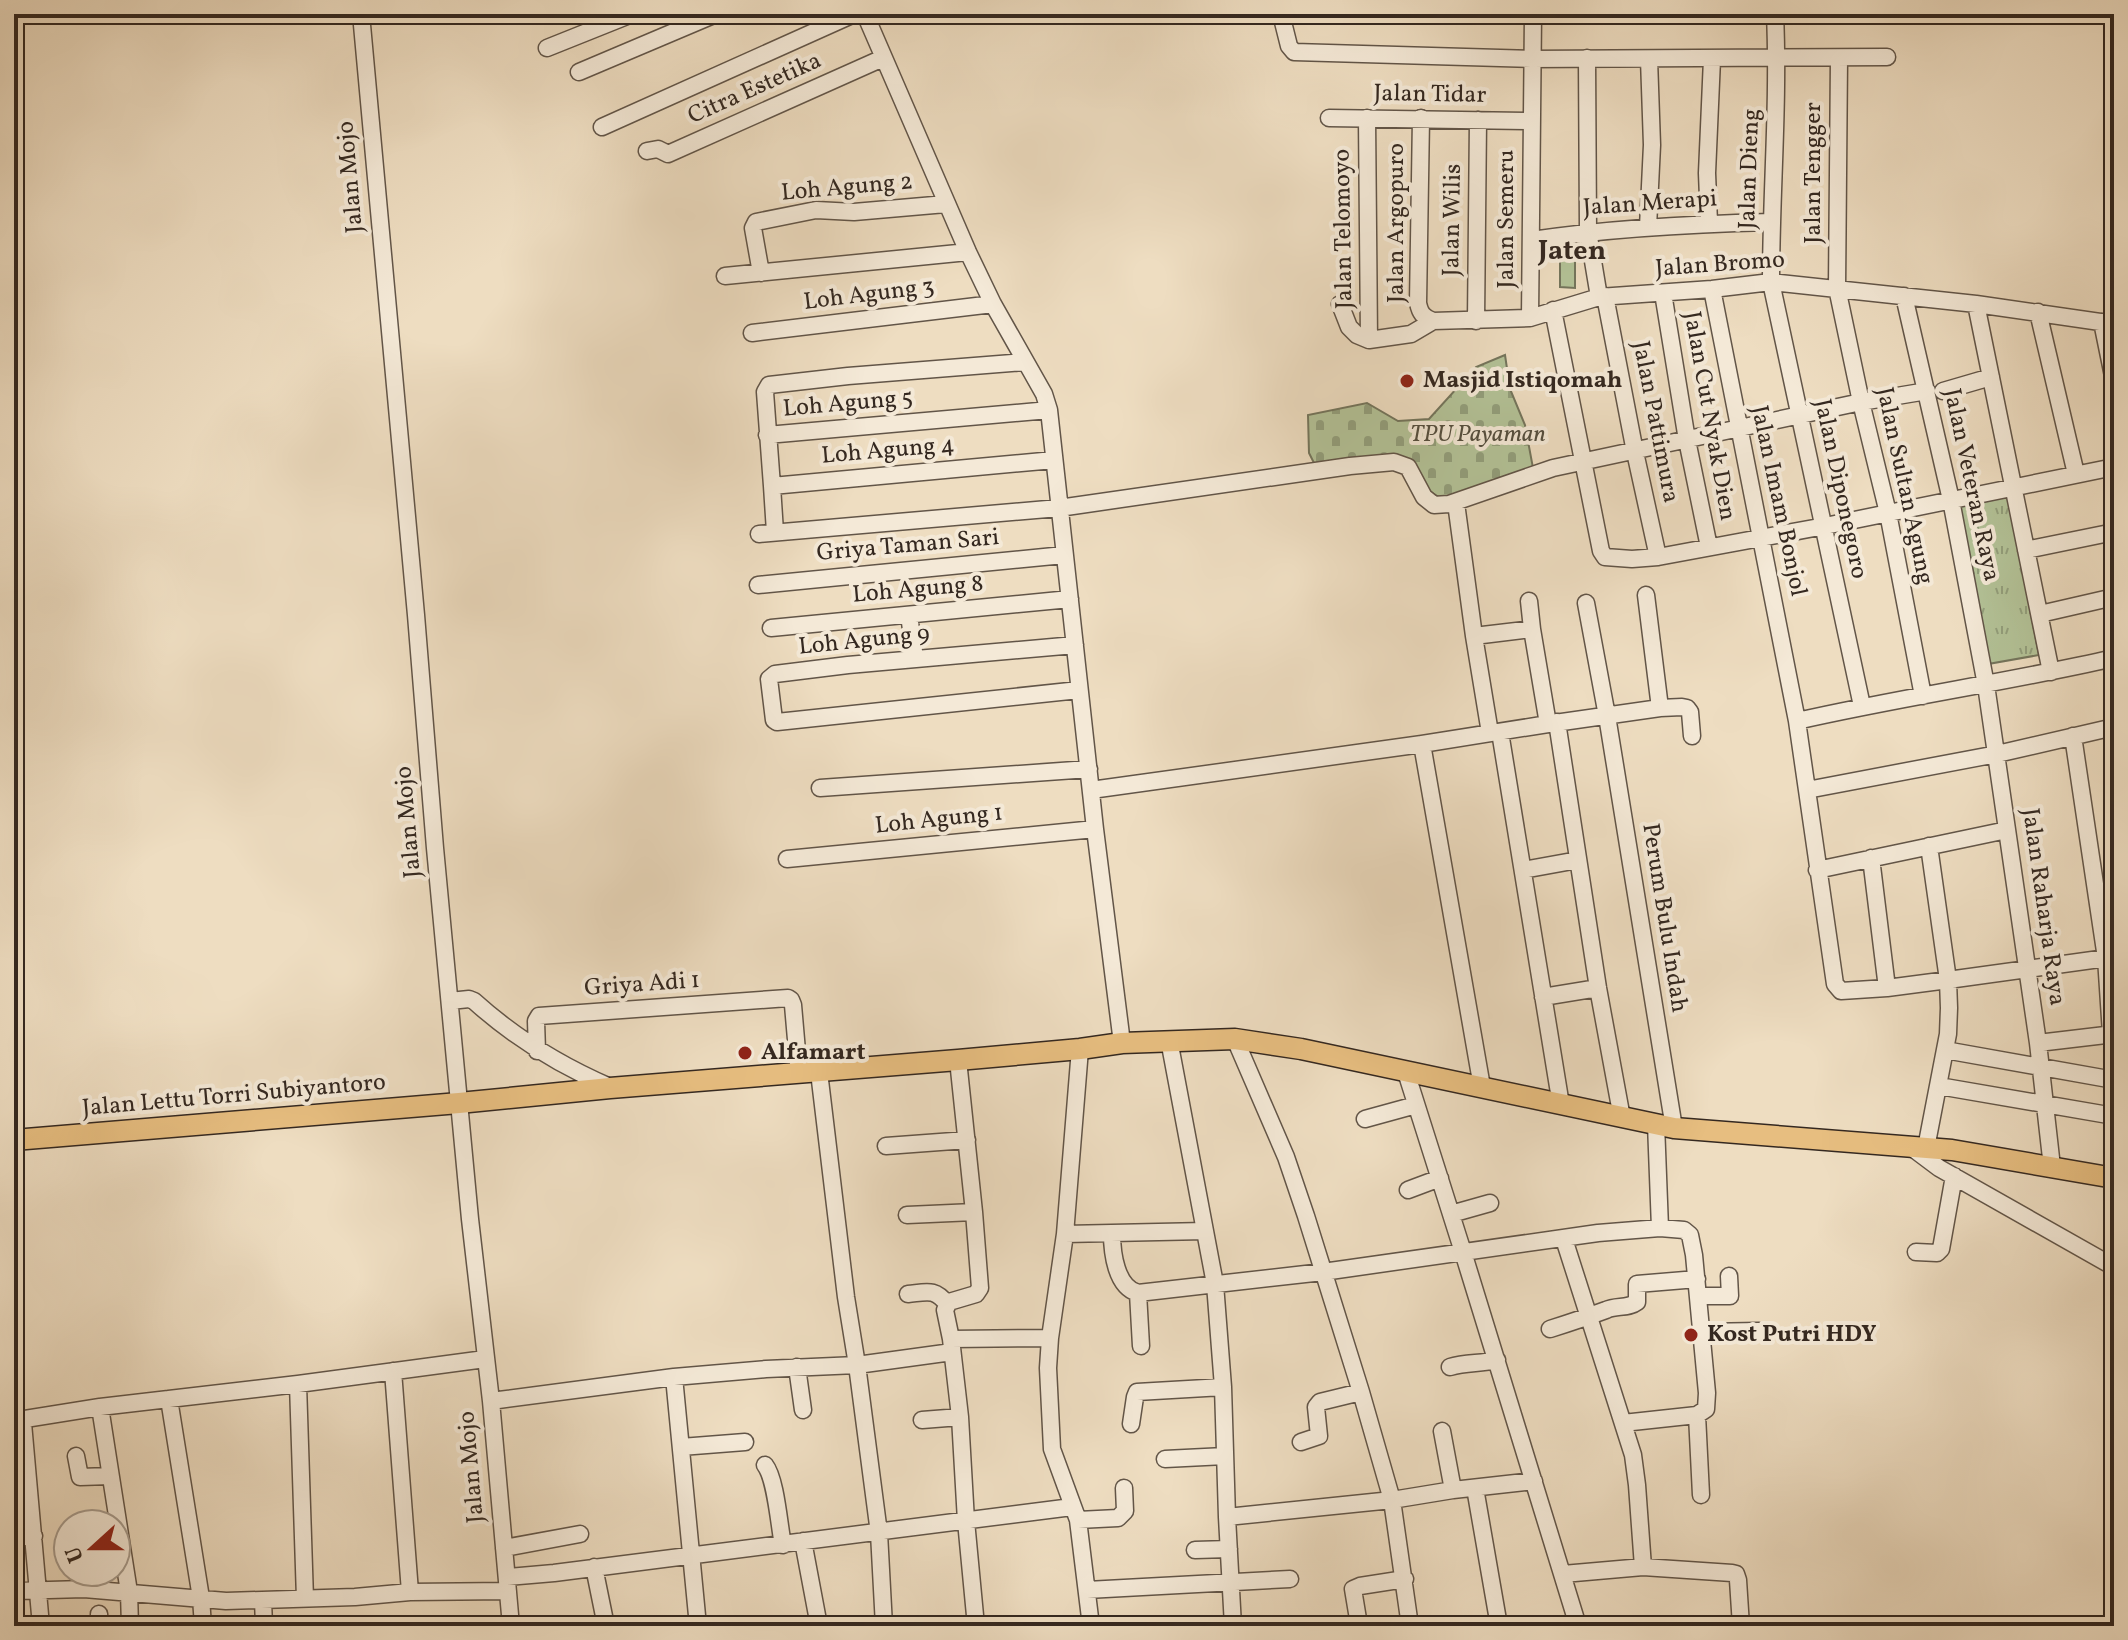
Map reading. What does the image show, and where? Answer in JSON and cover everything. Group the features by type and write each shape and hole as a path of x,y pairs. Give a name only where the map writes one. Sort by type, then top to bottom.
{"main road":[{"name":"Jalan Lettu Torri Subiyantoro","path":"14,1140 958,1060 1122,1043 1235,1039 1301,1049 1665,1126 1918,1147"},
{"path":"1918,1147 1962,1151 2114,1178"}],"street":[{"name":"Jalan Mojo","path":"361,14 456,1000 459,1103 511,1626"},
{"path":"547,48 632,14"},
{"path":"579,72 716,14"},
{"path":"602,127 854,14"},
{"path":"865,14 968,252 1024,362 1044,394 1049,410 1122,1043"},
{"path":"1281,14 1289,46 1294,52 1531,59 1887,57"},
{"name":"Jalan Semeru","path":"1530,318 1533,14"},
{"name":"Jalan Dieng","path":"1771,282 1777,58 1775,14"},
{"name":"Citra Estetika","path":"647,151 658,149 668,154 883,58"},
{"name":"Jalan Pattimura","path":"1587,58 1588,231 1658,557"},
{"name":"Jalan Tengger","path":"1837,288 1839,58"},
{"path":"1648,227 1652,145 1649,59"},
{"path":"1709,223 1707,173 1712,59"},
{"name":"Jalan Tidar","path":"1329,118 1531,121"},
{"name":"Jalan Telomoyo","path":"1367,118 1369,340"},
{"name":"Jalan Argopuro","path":"1421,118 1418,303 1424,317 1433,321"},
{"name":"Jalan Wilis","path":"1476,321 1478,120"},
{"name":"Loh Agung 2","path":"761,273 754,232 756,222 816,210 854,212 946,204"},
{"name":"Jalan Merapi","path":"1532,240 1588,231 1771,222"},
{"path":"725,276 968,252"},
{"name":"Jalan Bromo","path":"1433,321 1530,318 1602,297 1771,282 1976,304 2108,323"},
{"name":"Jalan Diponegoro","path":"1771,282 1862,706"},
{"name":"Jalan Sultan Agung","path":"1837,288 1888,513 1923,696"},
{"name":"Jalan Imam Bonjol","path":"1712,289 1797,721 1835,984 1841,991 1848,992 1887,988"},
{"name":"Jalan Cut Nyak Dien","path":"1663,293 1687,440 1709,547"},
{"name":"Jalan Veteran Raya","path":"1904,296 1935,391 1951,500 1997,754"},
{"name":"Loh Agung 3","path":"752,333 993,304"},
{"path":"1340,304 1349,327 1369,340 1411,334 1433,321"},
{"path":"1976,304 2051,672"},
{"path":"1553,310 1603,556 1610,558 1658,557 2114,467"},
{"path":"2038,312 2076,474"},
{"path":"2108,323 2114,381"},
{"name":"Loh Agung 5","path":"1024,362 769,385 765,392 767,435 1049,410"},
{"path":"767,435 772,486 767,533 1059,508 1394,462 1408,467 1424,497 1434,505 1456,503 1553,468 1991,377"},
{"name":"Loh Agung 4","path":"772,486 1054,460"},
{"path":"1456,503 1474,636 1523,870 1561,1105"},
{"path":"2026,550 2114,532"},
{"name":"Griya Taman Sari","path":"758,585 1064,555"},
{"path":"1646,595 1660,708"},
{"path":"2040,614 2114,597"},
{"name":"Loh Agung 8","path":"771,628 1070,599"},
{"path":"1529,601 1622,1118"},
{"name":"Perum Bulu Indah","path":"1586,603 1607,716 1665,1126 1660,1228"},
{"path":"909,615 915,659"},
{"path":"1474,636 1532,629"},
{"name":"Loh Agung 9","path":"1075,645 915,659 771,675 769,679 774,720 777,722 1079,690"},
{"path":"1797,721 2114,658"},
{"path":"1091,790 1660,708 1687,708 1692,736"},
{"path":"1807,790 1997,754 2114,727"},
{"path":"2038,1043 2113,1034 2110,957 2073,736"},
{"path":"1422,744 1482,1087"},
{"name":"Jalan Raharja Raya","path":"1997,754 2038,1043 2052,1167"},
{"path":"820,788 1089,769"},
{"name":"Loh Agung 1","path":"787,859 1095,829"},
{"path":"1817,870 2007,830"},
{"path":"1929,846 1948,980 1949,1008 1939,1086 1918,1147 1954,1176 2114,1267"},
{"path":"1871,858 1887,988 2110,957"},
{"path":"1523,870 1578,860"},
{"path":"1543,997 1598,988"},
{"name":"Griya Adi 1","path":"537,1051 536,1021 539,1016 788,998 793,1005 809,1073"},
{"path":"456,1000 474,1001 537,1051 610,1088"},
{"path":"1235,1039 1286,1157 1361,1392 1392,1500 1410,1626"},
{"path":"1169,1040 1215,1284 1223,1387 1233,1626"},
{"path":"1080,1049 1065,1234 1048,1368 1052,1449 1075,1514 1091,1626"},
{"path":"1945,1050 2114,1080"},
{"path":"947,1304 976,1294 980,1288 958,1060"},
{"path":"1406,1072 1578,1626"},
{"path":"809,1073 857,1365 879,1533 884,1626"},
{"path":"1939,1086 2114,1116"},
{"path":"1365,1119 1416,1105"},
{"path":"886,1146 967,1140"},
{"path":"1916,1252 1937,1253 1941,1249 1954,1176"},
{"path":"1408,1190 1440,1178"},
{"path":"1451,1214 1490,1203"},
{"path":"907,1215 974,1212"},
{"path":"1112,1233 1116,1263 1127,1287 1138,1293 1323,1272 1626,1230 1684,1230 1689,1233 1698,1288 1708,1402 1706,1409 1697,1415 1623,1423"},
{"path":"1065,1234 1205,1231"},
{"path":"1564,1239 1633,1455 1643,1567"},
{"path":"1550,1329 1610,1308 1635,1304 1637,1284 1698,1288 1730,1296 1729,1276"},
{"path":"908,1294 931,1292 941,1296 947,1304 945,1316 952,1346 960,1417 976,1626"},
{"path":"1138,1293 1141,1346"},
{"path":"1703,1332 1759,1331"},
{"path":"491,1401 674,1377 857,1365 952,1346 1050,1338"},
{"path":"41,1626 24,1421 30,1417 485,1359"},
{"path":"1450,1367 1466,1362 1480,1364 1497,1360"},
{"path":"797,1367 803,1410"},
{"path":"393,1371 410,1592"},
{"path":"674,1377 698,1626"},
{"path":"298,1384 305,1599"},
{"path":"1131,1424 1137,1392 1223,1387"},
{"path":"1301,1442 1319,1436 1316,1407 1320,1402 1361,1392"},
{"path":"169,1399 203,1626"},
{"path":"100,1407 129,1592 130,1626"},
{"path":"1697,1415 1701,1495"},
{"path":"922,1420 960,1417"},
{"path":"1442,1431 1453,1490"},
{"path":"681,1447 745,1442"},
{"path":"76,1456 80,1477 110,1476"},
{"path":"1165,1459 1225,1456"},
{"path":"765,1465 770,1471 783,1545"},
{"path":"1227,1517 1534,1481"},
{"path":"14,1591 84,1589 226,1601 305,1599 507,1584 594,1567 966,1521 1075,1514 1118,1518 1125,1511 1124,1488"},
{"path":"1475,1488 1499,1626"},
{"path":"504,1548 580,1534"},
{"path":"14,1538 34,1536"},
{"path":"803,1541 819,1626"},
{"path":"1195,1550 1229,1549"},
{"path":"594,1567 606,1626"},
{"path":"1563,1574 1643,1567 1736,1574 1741,1626"},
{"path":"1087,1590 1290,1579"},
{"path":"1359,1625 1353,1589 1405,1579"},
{"path":"263,1600 264,1626"}],"green space":[{"path":"1560,254 1575,254 1575,288 1560,287"},
{"name":"TPU Payaman","path":"1505,355 1510,389 1525,425 1533,468 1472,491 1440,497 1421,481 1406,459 1316,467 1309,453 1308,415 1367,403 1398,421 1429,419 1476,367"},
{"path":"2008,496 2039,655 1988,664 1958,506"}],"place":[{"name":"Masjid Istiqomah","path":"1407,381"},
{"name":"Alfamart","path":"745,1053"},
{"name":"Kost Putri HDY","path":"1691,1335"}],"district":[{"name":"Jaten","path":"1572,251"}]}
